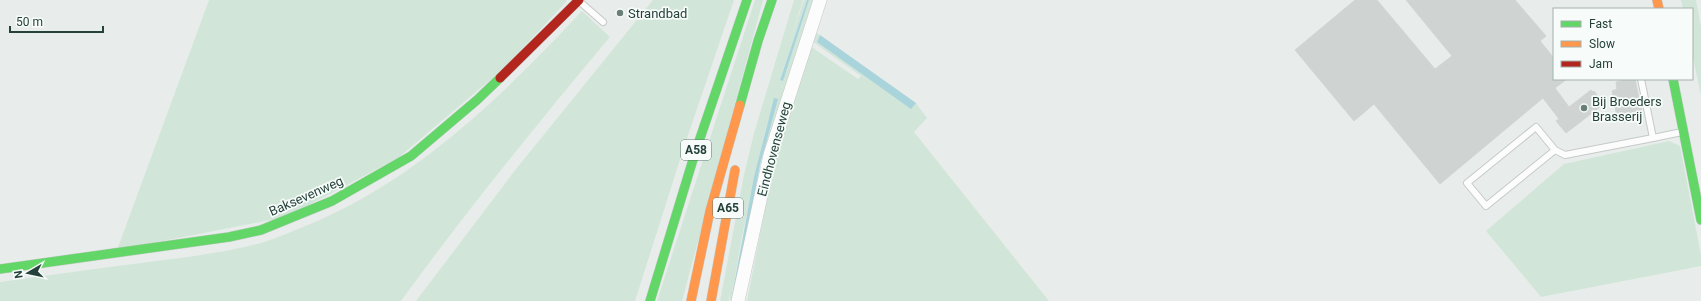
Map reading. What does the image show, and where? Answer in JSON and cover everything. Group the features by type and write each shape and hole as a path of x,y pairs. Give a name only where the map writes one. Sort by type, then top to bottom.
{"main road":[{"name":"Baksevenweg","path":"0,269 229,237 261,230 332,201 411,156 477,100 578,0"},
{"name":"A58","path":"650,301 695,154 747,0"},
{"name":"A58","path":"691,301 710,211 758,41 772,0"},
{"path":"1673,80 1701,220"},
{"name":"A65","path":"711,301 736,154 737,114"}],"street":[{"name":"Eindhovenseweg","path":"738,301 770,155 820,0"}],"lane":[{"path":"578,0 604,22"},
{"path":"1641,80 1653,138"},
{"path":"1554,150 1486,206 1467,183 1536,127 1554,150 1565,155 1683,132"}],"green space":[{"path":"209,0 567,1 503,69 398,158 286,217 117,250"},
{"path":"653,0 734,0 684,147 635,301 416,301 516,169"},
{"path":"755,0 763,0 682,301 657,301"},
{"path":"794,0 803,0 789,43 804,0 807,0 780,79 783,80 809,0 815,0 736,287 775,98 766,128 742,236 731,301 730,292 729,301 720,301 744,175 754,133"},
{"path":"1681,0 1696,0 1701,27 1701,96 1693,57 1693,8 1683,8"},
{"path":"582,11 610,37 503,167 451,233 401,301 0,301 0,282 219,252 261,243 308,225 348,206 386,184 422,160 456,133 520,74"},
{"path":"815,32 820,35 817,42 911,108 916,103 927,118 914,132 1049,301 747,301 775,158 807,44 858,79 861,76 809,39"},
{"path":"1669,141 1680,146 1701,255 1701,266 1541,297 1486,231 1564,164"}],"water":[{"path":"807,0 809,0 783,81 780,80"},
{"path":"820,35 916,103 911,109 817,42"},
{"path":"774,98 778,99 760,165 734,301 731,301 754,177"}],"building":[{"path":"1355,0 1377,0 1435,69 1452,56 1406,0 1515,0 1546,36 1540,41 1553,57 1553,80 1566,80 1555,88 1569,107 1591,90 1593,92 1594,91 1604,104 1566,133 1556,121 1559,119 1543,98 1440,184 1374,104 1354,121 1295,50"},
{"path":"1635,80 1643,118 1624,122 1622,116 1617,117 1612,91 1617,89 1616,82"}],"traffic: fast":[{"path":"650,301 695,153 747,0"},
{"path":"740,105 758,41 772,0"},
{"path":"0,269 229,237 261,230 332,201 411,156 477,100 500,78"},
{"path":"1673,80 1701,220"}],"traffic: slow":[{"path":"1657,0 1659,8"},
{"path":"691,301 710,211 740,105"},
{"path":"711,301 735,170"}],"traffic: jam":[{"path":"500,78 579,0"}],"place":[{"name":"Strandbad","path":"620,13"},
{"name":"Bij Broeders Brasserij","path":"1584,108"}]}
